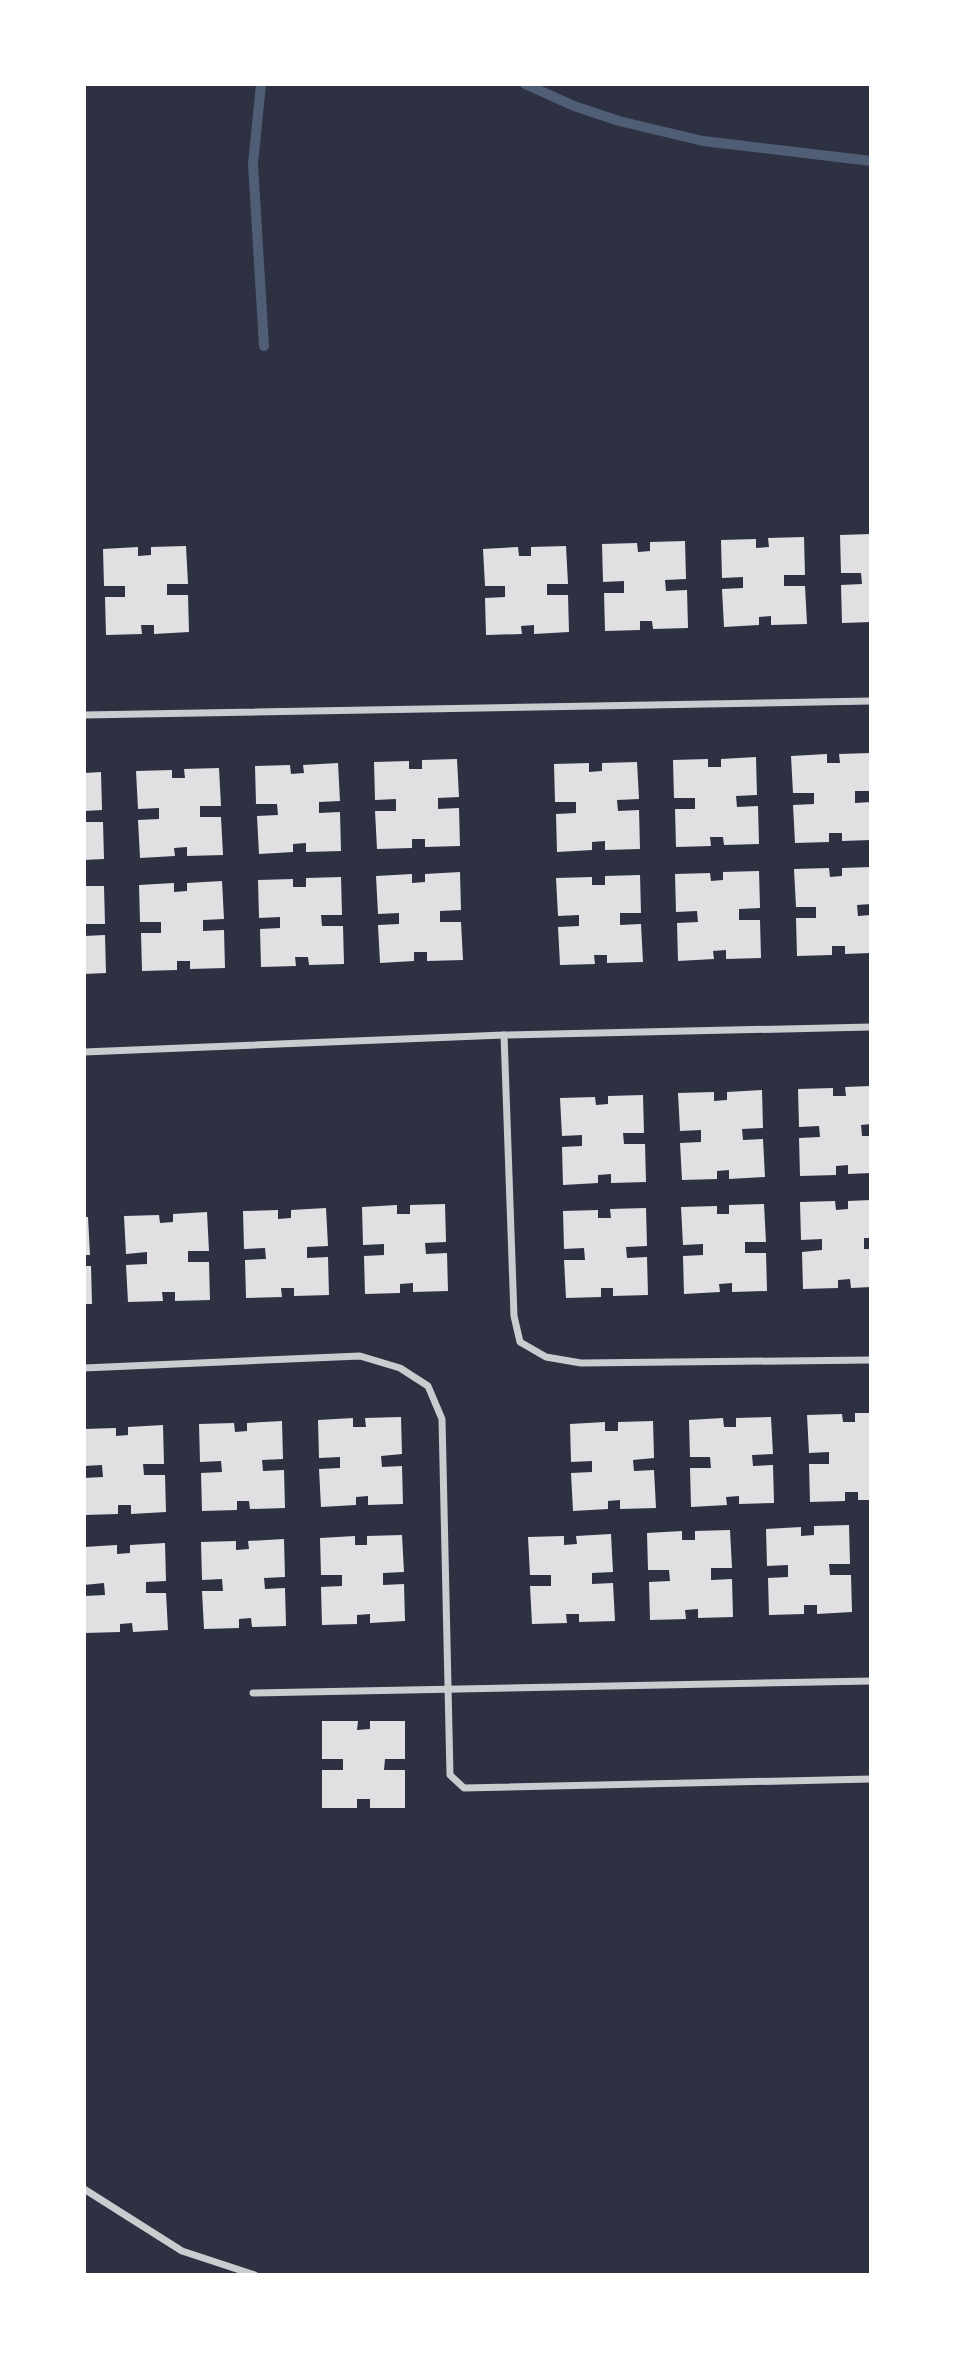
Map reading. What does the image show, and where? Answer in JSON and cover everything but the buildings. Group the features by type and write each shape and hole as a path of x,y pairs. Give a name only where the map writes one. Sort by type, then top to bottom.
{"street":[{"path":"84,715 871,701"},
{"path":"84,1052 504,1035 871,1027"},
{"path":"504,1035 513,1316 520,1342 546,1357 581,1363 871,1360"},
{"path":"84,1368 360,1356 400,1368 428,1386 442,1419 450,1775 464,1788 871,1779"},
{"path":"253,1693 871,1681"},
{"path":"84,2189 181,2251 256,2275"}],"waterway":[{"path":"261,84 253,164 264,346"},
{"path":"525,84 574,106 619,121 703,141 871,161"}]}
